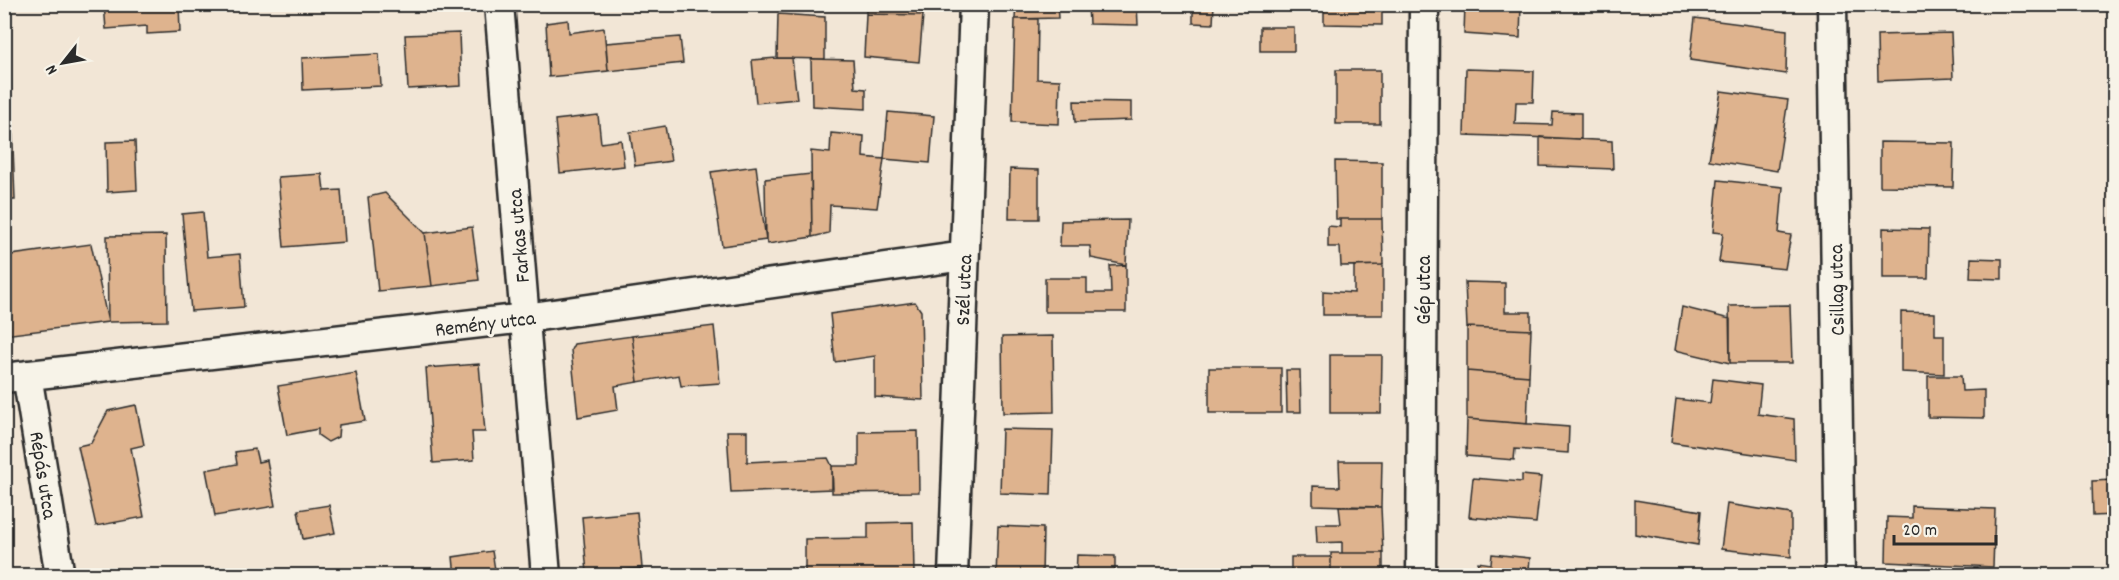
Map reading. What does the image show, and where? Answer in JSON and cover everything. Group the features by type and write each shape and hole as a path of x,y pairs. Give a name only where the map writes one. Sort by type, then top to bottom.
{"street":[{"name":"Farkas utca","path":"499,4 546,576"},
{"name":"Szél utca","path":"953,576 974,4"},
{"name":"Gép utca","path":"1421,576 1424,4"},
{"name":"Csillag utca","path":"1832,4 1840,576"},
{"name":"Remény utca","path":"16,376 525,318 964,256"},
{"name":"Répás utca","path":"16,376 60,576"}],"building":[{"path":"104,4 179,4 180,32 147,34 147,26 106,29"},
{"path":"866,4 923,4 923,15 866,14"},
{"path":"1016,4 1057,4 1058,18 1015,19"},
{"path":"1088,4 1137,4 1138,25 1089,24"},
{"path":"1193,4 1214,4 1213,24 1193,23"},
{"path":"1324,4 1382,4 1382,25 1324,24"},
{"path":"1465,4 1521,4 1520,38 1464,34"},
{"path":"778,14 825,17 825,59 777,58"},
{"path":"866,14 923,15 919,62 864,57"},
{"path":"1695,18 1787,30 1786,74 1690,60"},
{"path":"1015,19 1038,19 1037,79 1060,80 1059,124 1012,122"},
{"path":"568,20 569,33 604,28 608,71 549,77 546,23"},
{"path":"1260,27 1294,27 1294,51 1260,51"},
{"path":"459,33 461,86 408,89 405,35"},
{"path":"1951,33 1953,78 1878,81 1877,35"},
{"path":"680,37 683,63 608,71 606,43"},
{"path":"379,54 381,86 303,90 302,58"},
{"path":"792,58 797,99 756,103 752,60"},
{"path":"811,59 853,60 855,88 866,89 866,109 812,106"},
{"path":"4,66 10,66 15,200 4,200"},
{"path":"1466,69 1534,71 1533,102 1516,102 1515,124 1552,125 1553,112 1581,113 1581,139 1464,135"},
{"path":"1336,70 1380,70 1380,124 1336,124"},
{"path":"1721,91 1788,100 1777,171 1709,160"},
{"path":"1074,101 1131,102 1131,120 1075,122"},
{"path":"888,112 934,116 930,163 884,159"},
{"path":"598,115 601,143 621,140 624,166 560,173 555,120"},
{"path":"665,126 671,161 635,166 630,132"},
{"path":"831,133 864,136 863,157 884,159 877,208 830,205 829,233 812,237 811,151 830,153"},
{"path":"1540,137 1612,141 1613,169 1540,166"},
{"path":"135,141 137,190 107,192 106,142"},
{"path":"1880,142 1954,143 1953,187 1880,186"},
{"path":"1335,161 1382,162 1382,219 1336,219"},
{"path":"756,166 766,240 722,246 711,172"},
{"path":"1010,169 1039,170 1039,219 1009,219"},
{"path":"322,174 324,191 341,190 345,242 284,247 278,177"},
{"path":"811,174 812,237 768,244 766,240 765,179"},
{"path":"1718,180 1783,187 1779,233 1791,235 1785,269 1719,262 1723,233 1713,232"},
{"path":"385,193 425,233 432,286 378,291 368,197"},
{"path":"203,212 207,257 240,254 244,307 191,311 182,214"},
{"path":"1340,219 1382,219 1383,265 1341,266 1340,247 1328,247 1328,226 1340,227"},
{"path":"1128,220 1126,265 1091,258 1090,246 1060,246 1061,221"},
{"path":"472,227 479,280 432,286 425,233"},
{"path":"1883,228 1929,229 1928,278 1883,278"},
{"path":"166,235 167,321 108,322 107,236"},
{"path":"91,244 108,322 4,335 4,256"},
{"path":"1971,258 2002,259 2002,279 1970,278"},
{"path":"1126,265 1126,312 1045,312 1045,278 1087,278 1087,293 1111,293 1110,266"},
{"path":"1383,265 1383,315 1323,315 1323,291 1354,293 1354,266"},
{"path":"1465,282 1505,283 1505,312 1531,312 1531,330 1467,327"},
{"path":"915,302 921,311 923,400 875,397 875,356 835,362 830,314"},
{"path":"1790,305 1792,363 1730,363 1729,306"},
{"path":"1682,307 1730,319 1730,363 1675,350"},
{"path":"1901,312 1935,313 1935,335 1944,335 1944,374 1901,372"},
{"path":"714,326 720,383 681,386 679,375 638,382 632,336"},
{"path":"1467,327 1531,330 1529,376 1467,371"},
{"path":"632,336 638,382 615,386 618,410 578,417 571,350 574,344"},
{"path":"1053,336 1054,412 1003,413 1002,337"},
{"path":"1330,355 1382,355 1381,413 1330,413"},
{"path":"479,364 485,432 472,432 474,460 433,463 426,368"},
{"path":"1209,368 1281,368 1281,413 1209,413"},
{"path":"1286,370 1300,370 1301,412 1287,412"},
{"path":"1467,371 1529,376 1527,424 1467,419"},
{"path":"356,373 365,421 339,425 338,437 328,442 318,435 318,429 287,435 278,386"},
{"path":"1928,376 1961,376 1962,391 1984,390 1984,418 1928,417"},
{"path":"1713,379 1761,385 1758,414 1794,419 1795,460 1671,442 1676,399 1710,403"},
{"path":"136,405 144,445 131,448 144,517 96,526 78,446 91,443 108,411"},
{"path":"1467,419 1569,427 1568,453 1515,449 1514,460 1466,456"},
{"path":"1002,429 1053,430 1051,495 1000,493"},
{"path":"727,431 747,431 747,462 828,458 832,466 833,489 731,493"},
{"path":"918,431 919,492 832,493 832,466 859,466 859,432"},
{"path":"255,449 258,462 267,460 275,506 215,516 206,470 237,464 235,452"},
{"path":"1339,461 1382,461 1381,507 1313,505 1313,486 1340,487"},
{"path":"1522,475 1541,477 1536,523 1469,517 1473,478 1522,482"},
{"path":"2114,480 2114,515 2093,516 2092,481"},
{"path":"1635,500 1701,511 1698,545 1635,534"},
{"path":"1727,504 1791,514 1791,557 1721,549"},
{"path":"329,505 335,533 303,539 298,510"},
{"path":"1912,506 1995,509 1993,567 1886,562 1887,517 1912,518"},
{"path":"1339,507 1381,507 1383,553 1342,553 1342,542 1317,543 1316,524 1341,524"},
{"path":"637,512 642,568 587,573 582,517"},
{"path":"913,522 914,576 805,576 805,539 868,538 868,523"},
{"path":"998,526 1043,528 1042,576 996,576"},
{"path":"492,551 496,576 455,576 453,557"},
{"path":"1331,553 1383,553 1383,576 1331,576"},
{"path":"1492,554 1530,558 1529,569 1542,570 1541,576 1476,576 1478,562 1491,564"},
{"path":"1077,555 1115,556 1115,576 1076,576"},
{"path":"1291,557 1331,557 1331,576 1291,574"},
{"path":"642,568 643,576 587,576 587,573"}]}
